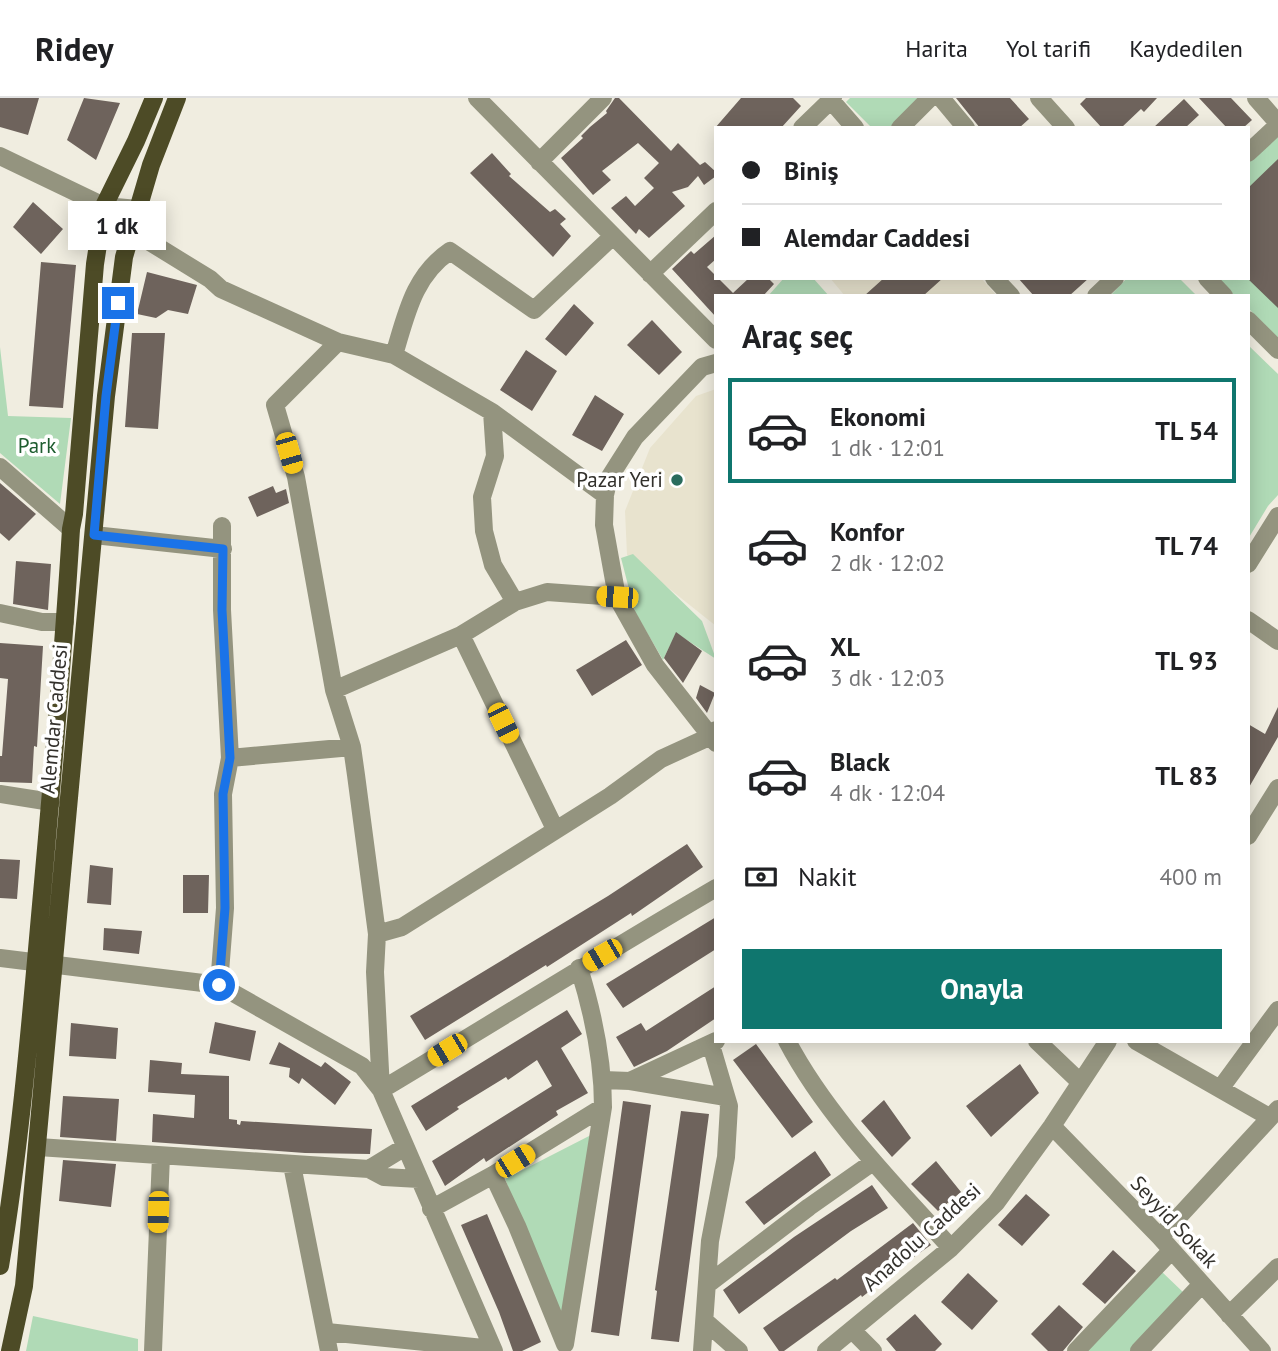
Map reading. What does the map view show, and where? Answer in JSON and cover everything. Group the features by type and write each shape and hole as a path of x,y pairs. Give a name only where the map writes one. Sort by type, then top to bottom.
{"main road":[{"name":"Alemdar Caddesi","path":"0,1266 10,1205 36,961 51,802 71,529 99,237 104,206 154,98"},
{"name":"Alemdar Caddesi","path":"10,1351 24,1286 106,396 124,257 151,165 177,98"}],"street":[{"path":"477,98 714,338"},
{"path":"539,162 603,98"},
{"path":"902,126 930,98"},
{"path":"941,98 964,126"},
{"path":"1039,98 1064,126"},
{"path":"1250,151 1278,124 1256,98"},
{"path":"804,126 831,99 853,126"},
{"path":"0,156 104,206 138,209"},
{"path":"650,274 714,213"},
{"path":"99,237 132,231 211,279 221,289 338,342 394,355 492,412 605,495"},
{"path":"394,355 414,291 437,260 450,251 534,310 613,236"},
{"path":"996,280 1008,294"},
{"path":"1209,280 1222,294"},
{"path":"1250,322 1278,350"},
{"path":"338,342 275,405 296,477 334,690 352,747 377,934 375,972 381,1090"},
{"path":"377,934 402,927 610,796 661,759 714,737 655,665 617,597 604,525 605,495 609,478 635,437 702,367 714,364"},
{"path":"492,412 495,456 482,497 484,531 493,565 516,602"},
{"path":"0,467 71,529"},
{"path":"1250,561 1277,519"},
{"path":"219,985 225,908 223,794 230,758 222,610 222,526"},
{"path":"94,535 223,549"},
{"path":"334,690 461,635 516,602 547,592 617,597"},
{"path":"0,613 42,621 65,621"},
{"path":"1250,621 1278,641"},
{"path":"461,635 555,829"},
{"path":"230,758 352,747"},
{"path":"1253,814 1278,788"},
{"path":"0,794 51,802"},
{"path":"381,1090 579,968 714,889"},
{"path":"0,958 219,985 362,1066 381,1090 494,1350"},
{"path":"566,1348 603,1107 603,1080 592,1011 579,968"},
{"path":"1220,1088 1278,1010"},
{"path":"630,1081 713,1043 729,1106 726,1157 710,1241 702,1351"},
{"path":"788,1043 802,1070 873,1162 951,1248"},
{"path":"1039,1043 1080,1082"},
{"name":"Anadolu Caddesi","path":"826,1351 951,1248 996,1203 1052,1126 1107,1043"},
{"path":"1084,1348 1165,1244 1274,1113 1220,1088 1140,1043"},
{"path":"603,1080 630,1081 726,1097"},
{"path":"431,1209 493,1175 603,1107"},
{"name":"Seyyid Sokak","path":"1052,1126 1262,1351"},
{"path":"38,1147 369,1169 384,1177 419,1179"},
{"path":"369,1169 405,1147"},
{"path":"153,1351 160,1156"},
{"path":"708,1284 808,1207 873,1162"},
{"path":"292,1165 329,1351"},
{"path":"493,1175 517,1226 566,1348"},
{"path":"1230,1315 1278,1268"},
{"path":"1139,1351 1202,1284"},
{"path":"706,1322 739,1351"},
{"path":"852,1330 873,1351"},
{"path":"327,1332 494,1350"}],"shaded area":[{"path":"832,280 983,280 995,294 843,294"},
{"name":"Pazar Yeri","path":"714,390 714,624 627,555 625,511 650,448 696,396"}],"green space":[{"path":"850,98 920,98 891,126 870,126 846,102"},
{"path":"1278,132 1278,338 1250,310 1250,294 1233,294 1219,280 1250,280 1250,159"},
{"path":"782,280 815,280 827,294 770,294"},
{"path":"1125,280 1181,280 1195,294 1112,294"},
{"name":"Park","path":"0,347 8,416 71,418 60,504 0,453"},
{"path":"1250,347 1278,374 1278,495 1250,536"},
{"path":"633,554 702,621 714,658 676,633 663,660 635,612 621,558"},
{"path":"591,1135 561,1317 505,1179"},
{"path":"1161,1271 1185,1294 1131,1351 1085,1351"},
{"path":"33,1316 138,1339 138,1351 26,1351"}],"building":[{"path":"0,98 39,98 28,135 0,127"},
{"path":"84,98 120,103 96,160 67,140"},
{"path":"615,98 619,98 671,151 678,143 700,165 705,162 714,170 714,178 704,185 698,176 688,187 672,192 685,206 649,238 639,229 636,234 611,208 626,196 635,206 654,188 644,178 659,163 638,143 602,171 611,180 593,195 561,158 607,113"},
{"path":"741,98 793,98 801,106 783,126 717,126"},
{"path":"956,98 1010,98 1029,119 1021,126 978,126"},
{"path":"1086,98 1157,98 1144,112 1141,109 1123,126 1100,126 1080,104"},
{"path":"1199,98 1231,98 1252,120 1245,126 1225,126"},
{"path":"1184,99 1199,115 1187,126 1155,126"},
{"path":"492,153 511,174 509,176 550,212 555,209 566,219 560,224 571,236 553,257 470,173"},
{"path":"1278,159 1278,308 1249,280 1250,186"},
{"path":"33,202 63,229 41,254 13,227"},
{"path":"714,237 714,261 707,267 714,274 714,280 720,280 733,293 747,280 770,280 774,284 765,294 714,294 714,315 672,269 691,251 694,254"},
{"path":"41,262 76,265 63,408 29,406"},
{"path":"147,272 197,285 188,314 168,310 156,318 137,314"},
{"path":"882,280 941,280 925,294 866,294"},
{"path":"1020,280 1087,280 1071,294 1032,294"},
{"path":"574,304 594,323 566,356 545,339"},
{"path":"652,320 682,352 659,375 627,345"},
{"path":"132,333 165,333 158,429 125,427"},
{"path":"526,350 557,371 532,411 500,390"},
{"path":"595,395 624,414 602,451 572,435"},
{"path":"0,483 36,514 9,541 0,533"},
{"path":"273,486 276,493 286,489 289,503 257,517 248,497"},
{"path":"16,561 51,564 48,610 13,604"},
{"path":"676,632 702,651 683,683 664,658"},
{"path":"626,640 642,665 592,696 576,670"},
{"path":"0,643 43,646 37,747 34,746 32,783 0,782 8,679 0,678"},
{"path":"700,685 714,692 707,713 696,698"},
{"path":"1278,707 1278,737 1250,786 1250,725 1265,734"},
{"path":"687,844 703,867 632,916 631,913 425,1040 410,1016 608,896"},
{"path":"0,859 20,860 17,899 0,898"},
{"path":"90,865 113,868 111,905 87,903"},
{"path":"183,875 209,875 208,913 183,913"},
{"path":"714,918 714,950 623,1008 606,984"},
{"path":"104,928 142,931 139,954 103,950"},
{"path":"714,987 714,1019 667,1051 634,1067 616,1037 641,1023 646,1031"},
{"path":"567,1010 582,1034 561,1048 588,1093 556,1111 558,1115 486,1162 484,1158 445,1186 432,1161 552,1086 537,1060 508,1080 506,1077 457,1107 459,1109 426,1131 411,1106"},
{"path":"215,1022 256,1031 250,1061 209,1053"},
{"path":"71,1023 118,1028 116,1059 69,1056"},
{"path":"279,1042 321,1067 325,1062 351,1082 335,1105 302,1078 299,1084 289,1077 290,1068 269,1064"},
{"path":"756,1044 813,1122 792,1138 733,1060"},
{"path":"150,1060 182,1063 181,1074 229,1076 229,1119 237,1120 237,1124 240,1125 241,1121 372,1129 370,1154 305,1153 152,1142 153,1114 194,1118 195,1095 148,1092"},
{"path":"1020,1064 1039,1093 991,1137 966,1106"},
{"path":"63,1096 119,1099 116,1141 60,1137"},
{"path":"884,1100 911,1138 892,1157 861,1121"},
{"path":"623,1101 651,1105 619,1336 591,1332"},
{"path":"681,1111 709,1114 679,1342 651,1339 655,1290"},
{"path":"815,1151 831,1175 764,1225 745,1202"},
{"path":"63,1160 116,1164 111,1207 59,1201"},
{"path":"936,1161 961,1192 938,1211 911,1184"},
{"path":"872,1185 888,1208 851,1231 739,1314 723,1290 794,1237"},
{"path":"1026,1194 1050,1215 1022,1246 998,1225"},
{"path":"487,1214 541,1342 522,1351 513,1351 461,1225"},
{"path":"913,1223 931,1245 862,1297 861,1295 784,1351 779,1351 763,1328 835,1278 837,1280"},
{"path":"1113,1250 1136,1271 1105,1304 1082,1284"},
{"path":"968,1273 998,1301 972,1330 941,1302"},
{"path":"1059,1305 1083,1327 1063,1351 1048,1351 1031,1334"},
{"path":"915,1314 942,1344 935,1351 896,1351 886,1339"}],"place":[{"name":"Pazar Yeri","path":"677,480"}],"route":[{"path":"118,303 106,396 94,535 223,549 222,610 230,758 223,794 225,908 219,985"}]}
